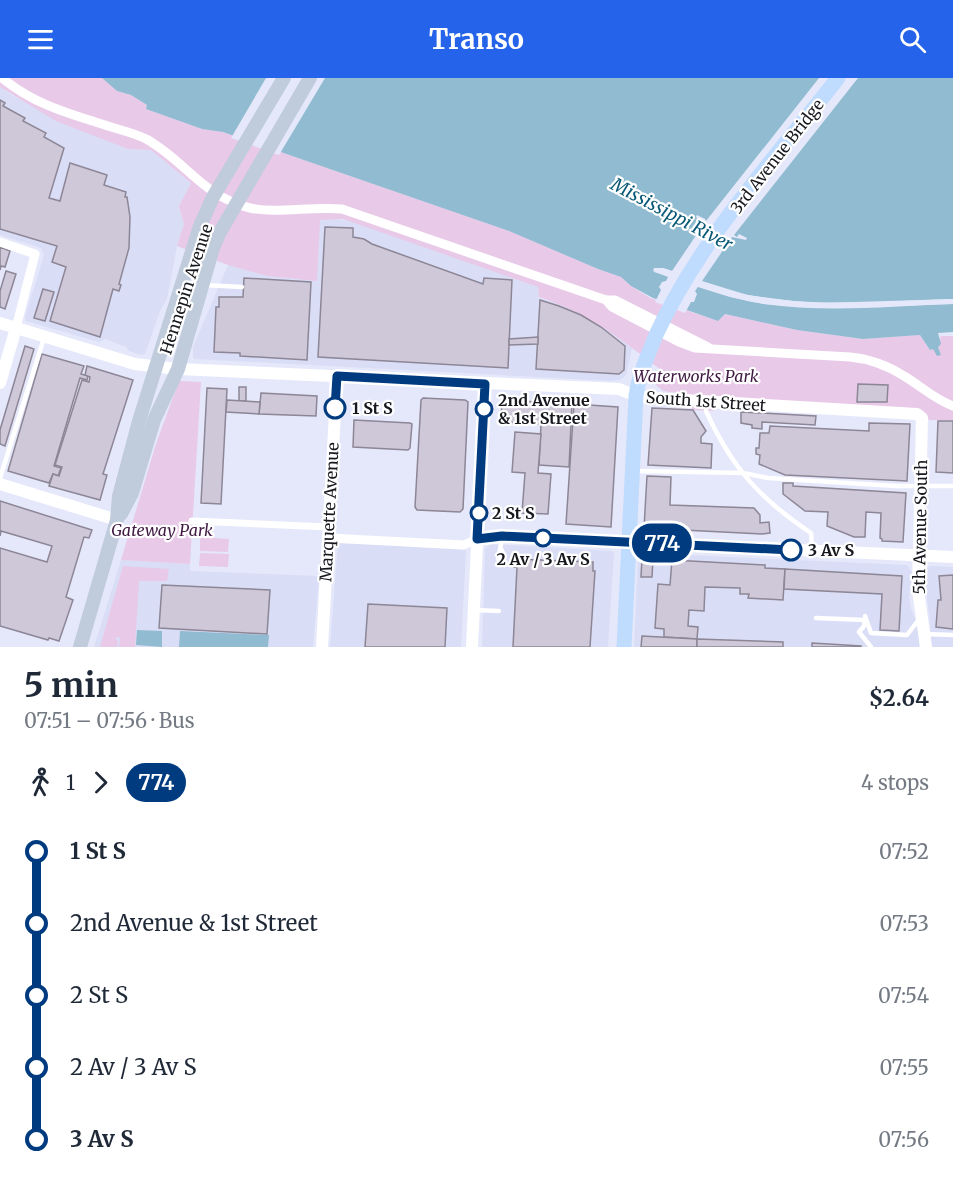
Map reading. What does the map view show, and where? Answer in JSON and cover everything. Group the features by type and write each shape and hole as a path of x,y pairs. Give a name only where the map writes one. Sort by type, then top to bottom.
{"main road":[{"name":"Hennepin Avenue","path":"80,647 117,520 119,496 140,421 200,226 208,207 284,78"},
{"name":"Hennepin Avenue","path":"117,520 132,493 154,420 178,369 208,266 226,220 310,78"},
{"name":"3rd Avenue Bridge","path":"624,647 636,396 645,360 671,304 697,260 838,78"}],"street":[{"path":"2,78 30,98 48,107 147,140 178,161 210,190 229,201 266,210 324,207 342,209 606,300 612,307 695,348 850,357 875,361 906,377 933,398 953,406"},
{"path":"0,242 35,254 0,382"},
{"name":"South 1st Street","path":"0,323 135,364 178,369 620,389 636,396 687,401 912,413"},
{"name":"Marquette Avenue","path":"322,647 337,376"},
{"path":"472,647 485,384"},
{"name":"5th Avenue South","path":"912,413 922,417 926,485 918,590 926,640"},
{"path":"0,484 117,520"},
{"path":"192,521 462,545 477,539 501,543 630,542 953,557"}],"lane":[{"path":"182,284 242,287"},
{"path":"0,478 44,337"},
{"path":"706,411 718,438 747,481 784,515 812,533 812,551"},
{"path":"633,471 743,473 768,478 896,486 953,486"},
{"path":"475,610 499,611"},
{"path":"871,647 859,632 864,626 865,616 872,633 907,635 921,615"},
{"path":"816,618 865,620"},
{"path":"926,640 953,635"}],"shaded area":[{"path":"0,87 13,96 128,149 151,150 191,183 179,206 184,224 177,246 167,299 160,311 145,354 129,351 126,347 105,339 99,342 26,321 25,317 44,255 41,248 0,235"},
{"path":"320,220 352,221 538,287 539,298 565,306 601,325 632,348 626,375 620,380 612,381 195,359 193,357 193,347 228,265 267,276"},
{"path":"338,542 466,550 461,647 330,647"},
{"path":"490,544 612,551 614,553 608,647 482,647 485,549"},
{"path":"644,553 907,565 912,572 909,596 911,609 919,628 919,647 634,647 638,558"},
{"path":"121,560 190,564 190,571 319,576 313,647 94,647"},
{"path":"930,566 953,567 953,647 931,647 924,571"}],"green space":[{"name":"Waterworks Park","path":"0,78 102,78 117,91 131,95 147,105 146,109 202,129 223,132 509,231 621,277 650,298 718,321 725,314 797,330 863,339 920,335 930,350 938,347 941,336 953,336 953,420 929,420 927,415 707,397 714,411 693,410 679,393 663,391 656,385 661,370 589,319 539,297 538,287 343,219 320,220 317,281 267,276 228,265 177,246 184,224 179,206 191,183 151,150 128,149 56,121 0,87"},
{"name":"Gateway Park","path":"179,381 201,382 190,564 121,560 156,444"},
{"path":"200,537 229,539 228,552 200,551"},
{"path":"200,553 229,554 228,567 199,566"},
{"path":"123,566 169,569 167,581 139,581 135,647 119,647 120,638 118,637 115,638 118,641 117,647 100,647"}],"water":[{"name":"Mississippi River","path":"102,78 953,78 953,299 856,303 784,300 735,292 663,268 654,272 750,302 788,307 859,308 953,304 953,332 938,333 941,344 938,347 941,355 937,356 920,335 863,339 797,330 725,314 718,321 653,298 631,286 621,277 509,231 223,132 202,129 146,109 147,105 131,95 117,91"},
{"path":"137,630 162,631 162,647 136,645"},
{"path":"180,631 269,635 268,647 179,647"}],"pier":[{"path":"266,78 325,78 279,155 231,138"},
{"path":"819,78 858,78 734,235 737,237 739,234 747,238 746,240 732,237 702,281 747,295 793,301 822,303 953,299 953,304 799,307 764,304 698,287 695,291 697,294 694,302 691,302 685,313 655,302 661,290 659,287 668,277 653,271 654,268 672,271 703,225 696,217 697,215 706,221"}],"building":[{"path":"0,100 5,103 3,106 25,118 23,121 46,133 44,137 64,148 49,198 60,201 70,163 107,175 104,185 126,192 130,217 129,248 119,284 121,285 119,291 113,289 100,337 50,321 66,267 52,262 57,246 0,229"},
{"path":"325,227 353,228 353,237 364,239 372,244 483,284 484,278 512,280 508,368 318,357"},
{"path":"0,247 10,251 5,267 1,266 0,270"},
{"path":"6,271 16,274 5,309 0,307 0,291"},
{"path":"244,278 311,282 307,360 214,352 216,307 219,307 219,297 243,297"},
{"path":"43,289 54,292 45,321 34,318"},
{"path":"540,300 581,315 625,346 624,370 619,374 536,369"},
{"path":"538,337 538,344 509,345 509,339"},
{"path":"25,346 34,349 5,446 0,444 0,430"},
{"path":"42,354 84,366 81,374 88,376 87,380 80,378 54,466 61,468 58,476 53,474 49,483 8,471"},
{"path":"87,366 133,380 103,474 107,475 100,500 49,486 53,474 59,476 62,467 55,465 82,380 89,382 90,377 85,375"},
{"path":"858,384 888,385 887,402 857,402"},
{"path":"239,387 246,387 246,401 239,401"},
{"path":"207,388 227,389 221,504 201,503"},
{"path":"261,393 317,396 316,416 259,414"},
{"path":"423,398 468,402 463,509 460,512 417,510 415,507 421,400"},
{"path":"227,400 260,402 259,414 226,412"},
{"path":"502,400 572,404 569,467 539,465 541,424 501,422"},
{"path":"574,404 618,407 611,527 566,524"},
{"path":"652,408 693,410 706,431 701,437 701,443 712,444 711,468 648,465"},
{"path":"741,412 816,416 815,425 762,422 762,429 752,428 752,425 741,423"},
{"path":"354,420 412,424 410,448 408,450 353,447"},
{"path":"938,421 953,421 953,473 936,472"},
{"path":"869,423 910,424 907,481 785,475 759,464 760,455 756,454 756,448 759,448 760,433 769,433 770,426 869,431"},
{"path":"515,432 541,434 538,473 551,474 548,514 522,513 525,473 512,472"},
{"path":"647,476 671,477 670,505 754,508 760,515 760,523 769,522 770,533 644,528"},
{"path":"783,483 793,483 793,486 906,493 903,542 882,541 880,538 881,513 866,512 865,537 854,537 827,526 828,512 805,511 783,494"},
{"path":"0,501 92,530 89,538 84,537 66,597 73,600 59,641 0,626 0,548 47,562 52,546 1,531 0,536"},
{"path":"642,558 653,559 652,577 641,577"},
{"path":"514,559 593,562 593,571 595,571 590,647 513,647 517,567 514,567"},
{"path":"672,560 765,565 765,568 785,569 783,600 748,598 749,594 740,594 740,588 705,587 704,611 689,610 688,626 698,627 697,639 664,637 664,629 655,628 658,584 670,585"},
{"path":"785,569 902,576 899,631 880,630 882,594 784,589"},
{"path":"953,575 953,629 936,627 938,600 941,600 939,576"},
{"path":"162,585 270,590 267,634 159,628"},
{"path":"368,604 447,608 445,647 365,647"},
{"path":"642,636 697,639 697,647 641,647"},
{"path":"697,639 783,642 783,647 697,647"},
{"path":"812,643 861,646 861,647 812,647"}],"bus line":[{"name":"774","path":"335,408 337,376 485,384 477,539 502,536 791,550"}],"place":[{"name":"1 St S","path":"335,408"},
{"name":"2nd Avenue & 1st Street","path":"484,409"},
{"name":"2 St S","path":"479,513"},
{"name":"2 Av / 3 Av S","path":"543,538"},
{"name":"3 Av S","path":"791,550"}]}
